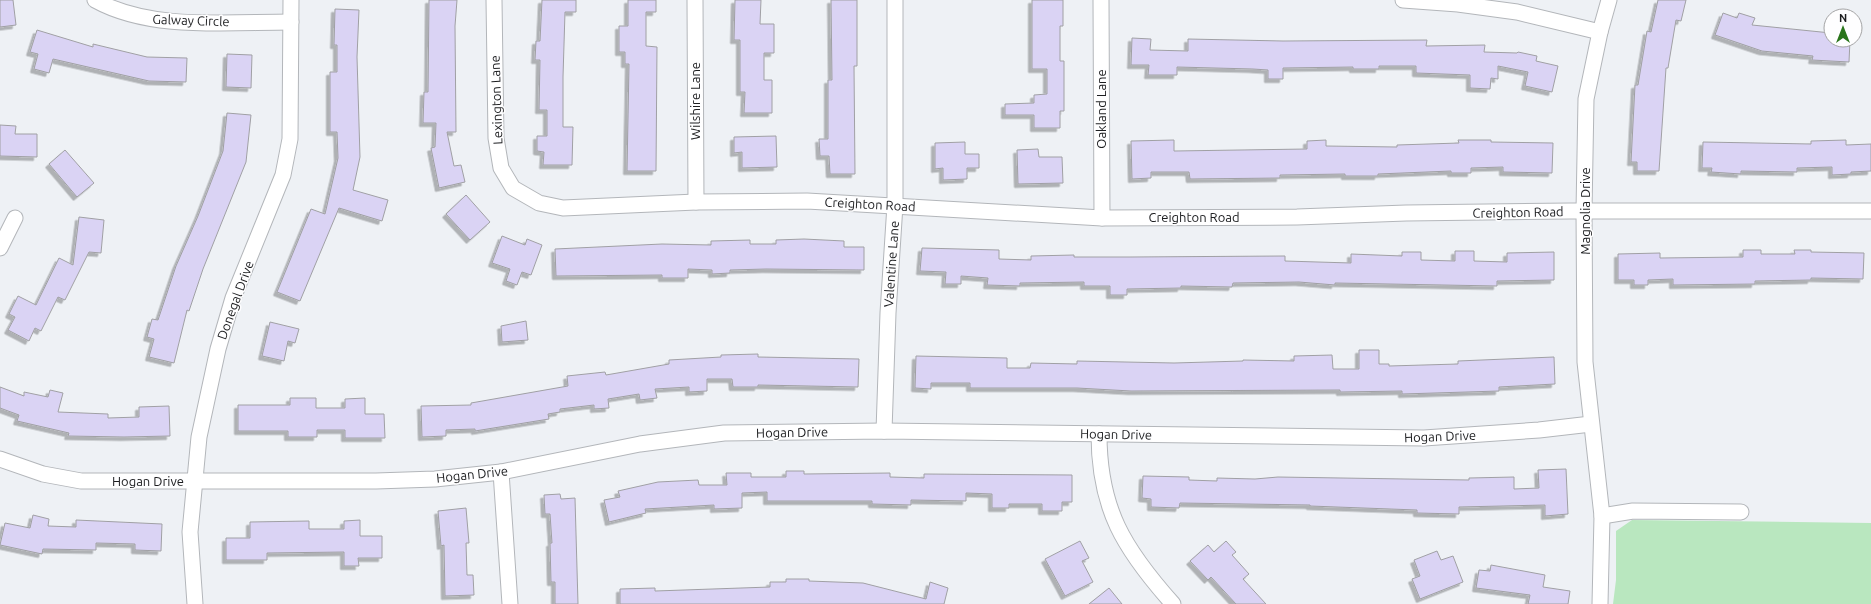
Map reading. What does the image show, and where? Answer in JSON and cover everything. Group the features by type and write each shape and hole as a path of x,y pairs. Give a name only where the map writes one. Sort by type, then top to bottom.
{"street":[{"name":"Galway Circle","path":"94,0 147,19 190,22 291,22"},
{"name":"Donegal Drive","path":"195,604 190,532 199,437 218,349 233,298 283,175 290,139 291,0"},
{"name":"Lexington Lane","path":"494,0 496,138 501,168 514,188 521,192"},
{"name":"Wilshire Lane","path":"695,0 696,202"},
{"name":"Valentine Lane","path":"884,431 888,313 895,205 895,0"},
{"name":"Oakland Lane","path":"1101,0 1102,218"},
{"path":"1403,0 1458,4 1517,12 1600,32"},
{"name":"Magnolia Drive","path":"1600,604 1602,516 1585,362 1584,212 1586,99 1600,32 1610,0"},
{"name":"Creighton Road","path":"521,192 539,203 563,208 696,202 807,201 1102,218 1296,217 1406,213 1871,211"},
{"path":"0,248 15,218"},
{"name":"Hogan Drive","path":"0,458 43,474 81,481 376,481 435,479 501,472 640,444 724,433 884,431 1424,438 1539,430 1591,424"},
{"path":"1099,434 1101,475 1111,516 1121,537 1131,552 1173,604"},
{"path":"501,472 510,604"},
{"path":"1602,516 1633,511 1741,512"}],"green space":[{"path":"1632,520 1871,523 1871,604 1613,604 1616,580 1616,531"}],"building":[{"path":"0,0 13,0 16,25 0,27"},
{"path":"429,0 457,0 455,26 456,132 447,132 454,166 461,165 465,182 439,188 431,148 435,147 436,123 423,123 424,92 428,92"},
{"path":"542,0 576,0 576,12 565,12 563,77 563,127 573,127 572,165 543,165 544,152 537,151 537,136 547,136 547,110 539,110 540,60 535,60 536,41 540,41"},
{"path":"628,0 656,0 656,12 646,12 646,46 657,47 656,171 627,171 629,64 625,64 625,52 619,52 619,26 628,26"},
{"path":"735,0 761,0 760,24 774,24 774,53 764,53 764,80 772,80 772,113 744,113 745,92 740,92 740,40 734,40"},
{"path":"831,0 857,0 857,66 854,66 855,174 830,174 829,156 820,156 819,139 828,139 828,80 832,80"},
{"path":"1032,0 1063,0 1063,26 1060,26 1060,61 1064,61 1064,111 1060,111 1060,128 1034,128 1034,115 1005,115 1005,104 1034,103 1034,95 1047,94 1047,69 1032,69"},
{"path":"1658,0 1686,0 1681,21 1676,20 1668,68 1666,68 1659,171 1637,171 1637,162 1631,162 1635,85 1638,85 1647,31 1651,32"},
{"path":"335,9 359,10 357,57 360,157 353,190 388,200 382,221 339,208 300,301 277,292 311,209 325,214 338,158 337,132 330,132 330,72 337,72 337,45 334,45"},
{"path":"1723,13 1737,18 1739,13 1755,18 1752,25 1823,32 1823,48 1850,48 1849,62 1812,60 1813,56 1762,51 1715,35"},
{"path":"37,30 93,47 93,44 147,57 187,58 186,82 149,81 53,59 49,73 34,69 38,54 30,52"},
{"path":"1132,38 1151,39 1150,50 1188,51 1188,39 1283,41 1427,40 1426,46 1485,45 1484,52 1518,52 1537,56 1536,61 1558,66 1552,92 1525,86 1528,72 1498,66 1498,79 1491,78 1490,89 1470,88 1470,75 1416,73 1416,66 1379,66 1379,69 1353,69 1353,67 1283,68 1283,79 1268,79 1268,70 1253,69 1177,67 1177,75 1148,75 1149,65 1131,65"},
{"path":"227,54 252,55 251,88 226,87"},
{"path":"227,113 251,115 246,162 203,269 189,311 187,310 174,363 149,357 154,339 147,337 152,319 158,320 176,266 198,216 223,151"},
{"path":"0,125 16,126 15,134 37,134 37,157 0,156"},
{"path":"776,136 777,167 742,168 742,152 734,153 734,137"},
{"path":"1174,140 1174,151 1307,149 1307,141 1326,140 1326,146 1397,147 1397,145 1459,143 1458,140 1553,143 1552,173 1503,172 1503,167 1471,168 1471,173 1451,173 1451,171 1378,174 1378,176 1345,176 1345,174 1280,175 1280,178 1190,179 1189,172 1151,172 1151,178 1132,179 1131,141"},
{"path":"1846,140 1846,145 1871,144 1871,171 1832,175 1832,167 1797,168 1797,172 1741,171 1741,174 1711,172 1712,168 1702,168 1703,142 1811,144 1811,141"},
{"path":"965,142 965,154 979,154 979,168 967,168 967,179 943,180 943,168 935,169 935,143"},
{"path":"1038,149 1039,157 1062,157 1063,183 1018,184 1017,150"},
{"path":"65,150 94,183 77,197 49,164"},
{"path":"466,195 490,222 470,240 446,214"},
{"path":"79,217 104,220 101,253 89,252 65,300 58,297 41,331 35,328 29,341 8,330 15,317 9,314 18,296 36,305 59,258 73,265"},
{"path":"502,236 525,245 527,239 542,245 531,275 522,272 517,285 506,281 510,269 492,263"},
{"path":"804,239 844,241 844,247 864,247 864,270 766,269 730,270 730,273 712,274 712,270 688,269 688,278 662,278 662,275 556,276 555,249 662,244 711,245 711,241 750,240 750,244 776,244 776,240"},
{"path":"922,248 999,250 999,259 1031,260 1031,256 1074,255 1074,257 1285,256 1285,261 1351,263 1351,254 1402,256 1402,252 1421,252 1421,260 1455,261 1455,251 1474,251 1474,261 1507,262 1507,253 1554,252 1554,280 1497,281 1497,286 1335,283 1335,285 1299,282 1233,283 1232,287 1181,286 1181,288 1127,289 1127,295 1110,295 1110,286 1084,286 1084,282 1020,283 1020,286 987,285 988,278 961,276 961,284 945,284 946,272 920,271"},
{"path":"1743,250 1761,250 1761,254 1795,254 1794,250 1811,250 1811,252 1864,253 1863,279 1811,278 1811,280 1755,281 1755,284 1673,285 1673,279 1648,280 1648,285 1634,285 1634,280 1618,280 1618,254 1660,253 1660,258 1743,257"},
{"path":"526,321 528,340 502,342 501,326"},
{"path":"270,322 299,329 295,343 288,341 284,361 262,356"},
{"path":"1359,350 1379,350 1379,364 1389,364 1389,366 1458,364 1458,361 1554,357 1555,384 1499,387 1499,391 1402,394 1402,391 1340,392 1340,390 1131,391 1077,388 970,388 970,383 931,383 931,389 915,388 916,356 1007,358 1007,368 1030,368 1031,363 1077,364 1077,361 1174,363 1243,360 1294,361 1294,356 1332,355 1333,369 1359,369"},
{"path":"758,354 758,357 859,359 858,387 758,385 758,387 733,387 732,379 707,379 707,391 689,392 689,387 655,389 657,398 640,400 639,394 608,399 609,408 594,409 594,405 560,409 560,412 548,414 549,419 475,431 475,429 446,430 446,436 422,437 421,406 471,405 471,403 568,386 567,376 605,372 606,375 669,364 669,360 721,357 721,355"},
{"path":"0,387 24,396 24,392 48,397 50,390 63,393 58,412 108,414 108,418 139,417 139,407 169,406 170,436 68,436 69,433 17,421 19,415 0,408"},
{"path":"290,398 316,398 316,408 345,408 345,399 365,398 365,414 384,414 385,438 345,438 345,430 317,430 317,437 288,437 288,431 238,431 238,405 290,405"},
{"path":"1566,469 1568,514 1545,516 1545,505 1459,507 1459,514 1417,513 1417,510 1310,505 1180,503 1179,508 1151,507 1151,499 1142,498 1143,476 1189,477 1189,480 1217,481 1217,478 1255,479 1278,477 1469,480 1469,478 1514,477 1514,489 1539,488 1538,470"},
{"path":"786,471 804,471 804,474 890,473 890,477 924,478 924,474 1072,475 1072,502 1062,502 1062,511 1042,511 1042,504 1009,504 1009,508 992,508 992,494 966,493 966,501 911,500 911,505 872,504 872,501 767,501 767,492 742,493 742,508 714,509 714,505 645,509 646,513 609,522 604,500 620,497 618,491 658,482 698,480 699,485 727,485 726,473 751,473 751,477 786,477"},
{"path":"560,494 561,499 575,498 578,604 555,604 555,582 551,582 550,543 552,543 550,514 545,514 544,495"},
{"path":"466,508 469,543 466,543 467,575 473,575 474,595 445,596 444,545 441,546 438,511"},
{"path":"33,515 49,519 48,526 76,527 76,520 162,524 161,551 135,550 135,544 96,543 96,550 43,549 42,554 0,545 5,523 30,528"},
{"path":"360,520 360,536 382,536 382,558 358,558 359,566 344,566 344,552 267,553 267,560 226,560 226,538 250,538 250,522 309,521 309,529 344,529 344,521"},
{"path":"1080,541 1089,558 1082,561 1093,582 1065,596 1045,559"},
{"path":"1226,541 1236,552 1232,555 1249,574 1243,579 1266,604 1236,604 1211,577 1208,580 1190,561 1208,545 1214,552"},
{"path":"1437,551 1441,560 1453,556 1463,582 1420,599 1412,579 1420,576 1414,560"},
{"path":"1491,565 1545,575 1543,587 1570,591 1568,604 1528,604 1530,595 1476,588 1479,570 1490,571"},
{"path":"786,579 863,583 926,599 930,582 948,588 944,604 620,604 620,589 655,588 655,591 770,587 770,582 786,582"},
{"path":"1109,588 1122,604 1089,604"}]}
